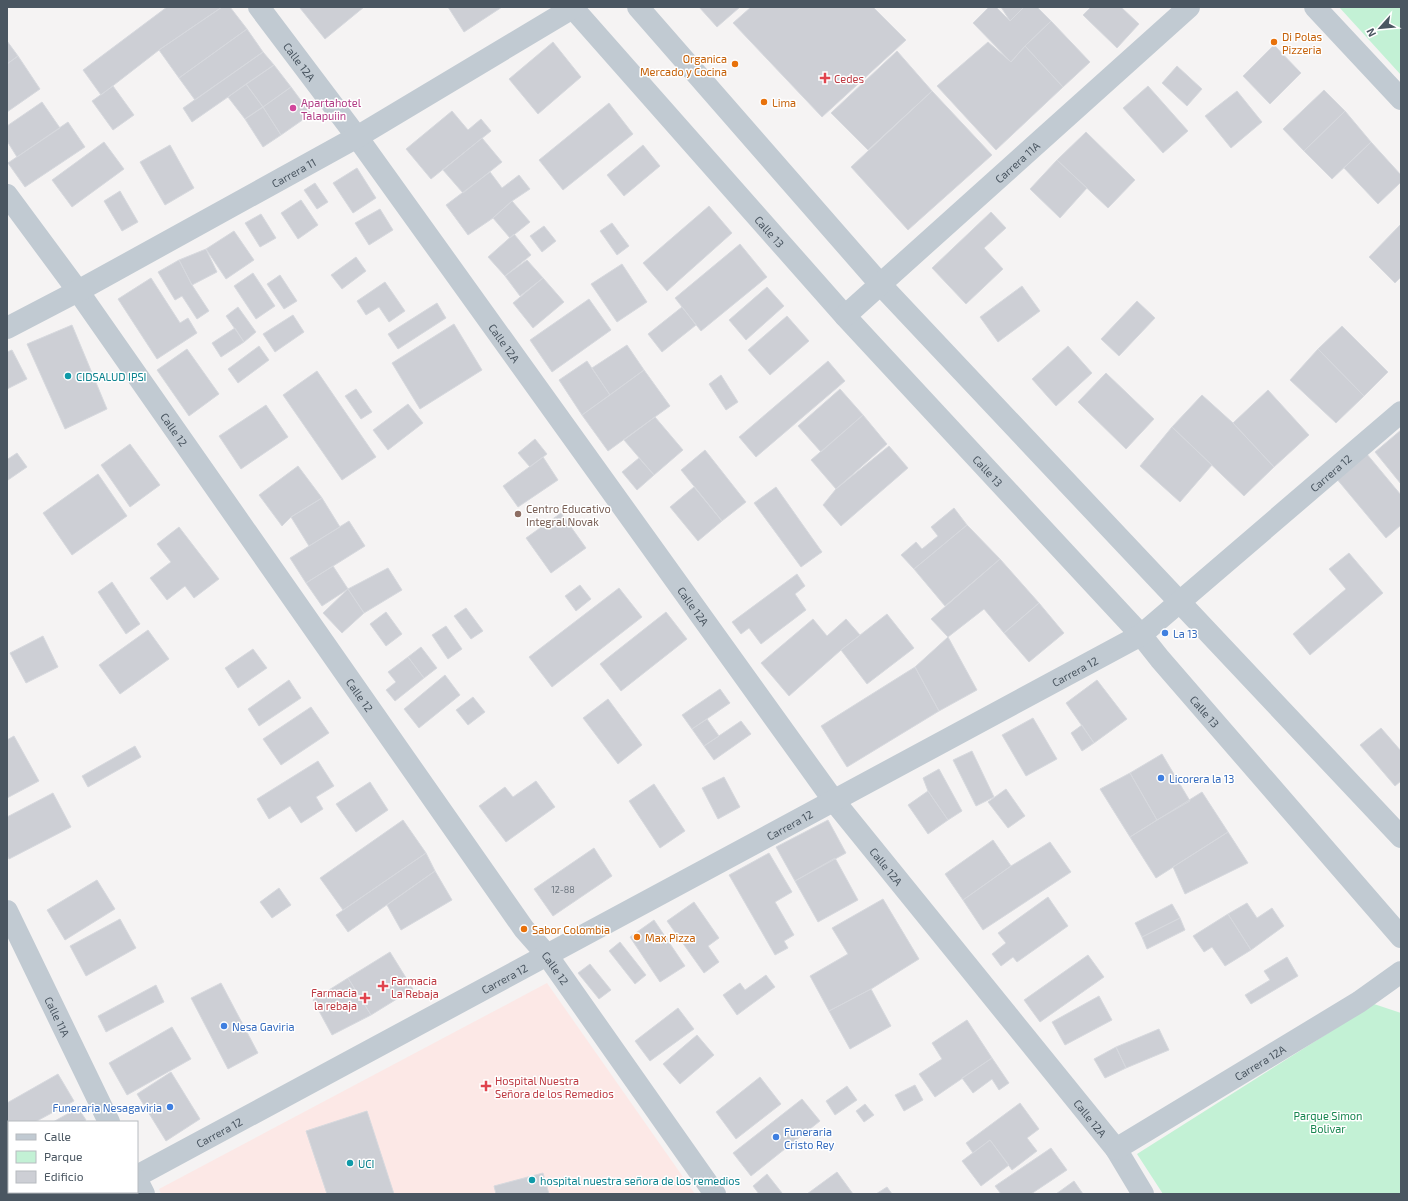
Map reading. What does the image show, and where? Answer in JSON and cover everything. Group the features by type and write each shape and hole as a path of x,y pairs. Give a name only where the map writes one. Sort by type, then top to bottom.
{"street":[{"name":"Calle 12A","path":"259,7 357,137 834,801 1116,1149 1143,1194"},
{"name":"Carrera 11","path":"7,328 78,291 357,137 573,7"},
{"name":"Calle 13","path":"573,7 844,316 1141,635 1165,665 1401,937"},
{"path":"638,7 880,284 1401,837"},
{"name":"Carrera 11A","path":"844,316 1189,7"},
{"path":"1315,7 1401,99"},
{"name":"Calle 12","path":"7,195 78,291 524,929 547,955 715,1194"},
{"name":"Carrera 12","path":"138,1175 1141,635 1401,412"},
{"name":"Calle 11A","path":"7,911 109,1121"},
{"name":"Carrera 12A","path":"1116,1149 1359,1002 1401,972"},
{"path":"138,1182 144,1194"}],"shaded area":[{"name":"Hospital Nuestra Señora de los Remedios","path":"547,983 695,1194 161,1194 159,1189"}],"green space":[{"path":"1339,7 1401,7 1401,75"},
{"name":"Parque Simon Bolivar","path":"1374,1004 1401,1013 1401,1194 1163,1194 1137,1154"}],"building":[{"path":"167,7 222,7 159,50 101,95 83,70"},
{"path":"222,7 230,7 247,29 179,78 159,50"},
{"path":"364,7 325,39 300,8"},
{"path":"448,7 502,7 464,32"},
{"path":"699,7 740,7 717,27"},
{"name":"Cedes","path":"751,7 873,7 906,40 822,117 733,23"},
{"path":"989,7 996,7 1010,21 1024,7 1037,7 1051,21 1011,62 973,23"},
{"path":"1001,7 1024,7 1010,21"},
{"path":"1091,7 1121,7 1139,24 1117,48 1083,15"},
{"path":"1051,21 1090,62 1063,87 1025,46"},
{"path":"247,29 263,52 195,100 179,78"},
{"path":"7,41 18,56 7,64"},
{"path":"553,42 581,77 538,114 509,79"},
{"path":"988,42 1011,62 1025,46 1063,87 996,150 937,86"},
{"path":"1274,45 1301,73 1270,104 1243,76"},
{"path":"897,51 932,91 868,150 831,113"},
{"path":"263,52 274,65 192,122 183,108"},
{"path":"18,56 40,89 7,112 7,64"},
{"path":"274,65 291,87 263,107 246,84"},
{"path":"1177,66 1202,89 1187,106 1162,83"},
{"path":"246,84 263,107 245,119 228,97"},
{"path":"113,86 134,115 113,130 92,101"},
{"path":"1148,86 1188,131 1163,153 1123,108"},
{"path":"291,87 311,114 281,135 263,107"},
{"path":"1324,90 1345,111 1304,151 1283,129"},
{"path":"932,91 992,155 908,230 851,167"},
{"path":"1237,91 1262,122 1231,148 1205,116"},
{"path":"42,102 60,128 17,157 7,141 7,126"},
{"path":"609,103 633,134 563,190 539,160"},
{"path":"263,107 281,135 263,147 245,119"},
{"path":"452,111 468,130 481,119 491,131 431,179 406,149"},
{"path":"1345,111 1371,142 1332,179 1304,151"},
{"path":"68,122 85,147 25,187 8,163"},
{"path":"1086,132 1135,180 1108,208 1057,160"},
{"path":"482,138 502,162 463,193 443,170"},
{"path":"104,142 124,169 72,207 52,180"},
{"path":"1371,142 1401,175 1401,182 1378,204 1344,168"},
{"path":"170,145 194,188 165,205 140,162"},
{"path":"643,145 660,166 624,196 607,175"},
{"path":"1057,160 1087,188 1060,218 1030,189"},
{"path":"357,168 376,198 353,213 333,183"},
{"path":"490,172 502,188 519,175 530,189 512,201 493,218 468,235 446,205"},
{"path":"315,183 328,202 317,209 304,190"},
{"path":"120,191 138,222 122,231 104,201"},
{"path":"301,200 318,225 298,239 281,213"},
{"path":"512,201 530,222 510,238 493,218"},
{"path":"709,206 732,233 667,291 643,263"},
{"path":"380,209 393,230 369,245 355,223"},
{"path":"991,212 1006,228 984,248 1003,269 966,304 932,268"},
{"path":"261,214 276,238 260,247 245,223"},
{"path":"612,223 629,246 617,255 600,231"},
{"path":"1401,224 1401,277 1395,283 1369,257"},
{"path":"544,226 556,241 542,252 530,236"},
{"path":"234,231 254,260 226,279 206,249"},
{"path":"514,234 531,255 505,276 488,257"},
{"path":"740,244 767,277 701,331 675,298"},
{"path":"206,249 217,272 192,285 179,260"},
{"path":"356,257 366,271 342,289 331,275"},
{"path":"179,260 192,285 209,311 197,319 182,296 175,300 158,272"},
{"path":"527,260 543,278 520,296 505,276"},
{"path":"622,264 647,302 617,322 591,284"},
{"path":"253,273 275,306 256,319 234,286"},
{"path":"280,275 297,301 284,309 267,284"},
{"path":"151,278 180,323 188,318 197,333 157,359 118,299"},
{"path":"543,278 564,302 533,328 513,303"},
{"path":"385,282 405,311 389,322 379,307 366,315 357,301"},
{"path":"1022,286 1040,311 998,342 980,317"},
{"path":"767,287 784,306 746,340 729,320"},
{"path":"589,299 611,330 552,372 530,340"},
{"path":"1137,301 1155,318 1119,356 1101,339"},
{"path":"437,303 446,318 398,349 388,334"},
{"path":"238,307 256,332 244,342 226,316"},
{"path":"682,307 696,325 662,352 648,334"},
{"path":"293,315 304,332 275,352 263,334"},
{"path":"787,316 809,341 770,375 748,350"},
{"path":"454,324 482,370 420,409 392,363"},
{"name":"CIDSALUD IPSI","path":"72,325 107,409 65,429 27,344"},
{"path":"1342,326 1388,372 1364,396 1318,349"},
{"path":"235,328 244,342 221,357 212,343"},
{"path":"627,345 644,370 610,395 592,368"},
{"path":"259,346 269,360 238,383 228,369"},
{"path":"1068,346 1092,373 1056,406 1032,379"},
{"path":"187,349 219,394 189,416 157,370"},
{"path":"1318,349 1364,396 1336,423 1290,380"},
{"path":"12,350 27,379 7,389 7,352"},
{"path":"587,361 610,395 582,415 559,380"},
{"path":"828,361 845,381 756,457 739,437"},
{"path":"644,370 670,406 608,451 582,415"},
{"path":"317,371 376,457 342,480 283,395"},
{"path":"1106,373 1154,419 1126,449 1078,402"},
{"path":"721,375 738,402 726,410 709,384"},
{"path":"356,389 372,412 361,419 345,396"},
{"path":"840,389 863,415 821,452 798,426"},
{"path":"1268,390 1309,435 1274,467 1233,423"},
{"path":"1202,395 1233,423 1274,467 1244,496 1172,427"},
{"path":"408,404 423,423 388,450 373,430"},
{"path":"266,405 288,437 241,469 219,436"},
{"path":"863,415 887,444 836,489 811,460"},
{"path":"655,417 683,450 654,475 624,440"},
{"path":"1172,427 1212,465 1180,502 1140,466"},
{"path":"1401,430 1401,484 1375,452"},
{"path":"535,439 547,454 530,467 518,453"},
{"path":"130,444 160,485 130,507 101,465"},
{"path":"889,446 908,468 841,526 823,505 836,489"},
{"path":"705,450 746,502 722,521 681,470"},
{"path":"17,453 27,467 8,480 7,458 8,459"},
{"path":"1366,453 1401,495 1401,525 1386,538 1336,478"},
{"path":"543,457 558,480 518,507 503,486"},
{"path":"639,458 654,475 637,490 622,472"},
{"path":"298,466 322,498 291,517 282,526 259,495"},
{"path":"98,474 127,516 72,555 43,513"},
{"path":"694,487 722,521 698,541 670,507"},
{"path":"776,487 822,552 801,567 754,503"},
{"path":"322,498 340,527 309,546 291,517"},
{"path":"954,508 967,525 914,569 901,555 916,542 922,549 938,536 931,527"},
{"path":"561,513 586,548 551,573 526,538"},
{"path":"349,521 365,546 306,583 290,558"},
{"path":"967,525 1000,559 945,606 914,569"},
{"path":"179,527 219,579 194,598 185,586 167,600 150,578 171,562 157,544"},
{"path":"1349,553 1383,593 1310,655 1293,634 1346,589 1329,569"},
{"path":"1000,559 1039,603 1004,633 984,609 948,637 931,619"},
{"path":"333,566 348,589 322,606 306,583"},
{"path":"388,568 402,590 364,613 348,589"},
{"path":"797,574 805,586 795,594 806,610 761,644 749,628 741,634 732,622"},
{"path":"112,582 140,624 126,634 98,592"},
{"path":"580,585 591,599 576,611 565,596"},
{"path":"619,588 642,617 552,687 529,657"},
{"path":"348,589 364,613 342,633 323,613"},
{"path":"1039,603 1064,633 1029,662 1004,633"},
{"path":"466,608 483,631 471,639 454,616"},
{"path":"386,612 402,634 386,646 370,624"},
{"path":"666,612 687,639 621,691 600,664"},
{"path":"887,614 914,648 867,684 841,650"},
{"path":"813,619 827,636 846,619 860,635 789,696 761,663"},
{"path":"446,626 462,649 448,659 432,635"},
{"path":"148,630 169,659 120,694 99,665"},
{"path":"43,636 58,667 26,683 10,653"},
{"path":"948,637 977,690 939,711 915,667"},
{"path":"421,647 437,668 424,678 408,657"},
{"path":"253,649 267,668 238,688 225,668"},
{"path":"408,657 424,678 395,701 386,690 396,682 388,672"},
{"path":"915,667 939,711 847,767 821,726"},
{"path":"445,675 460,695 419,728 404,709"},
{"path":"289,680 301,698 259,726 248,709"},
{"path":"1097,680 1127,719 1094,743 1066,703"},
{"path":"720,689 730,703 692,729 682,715"},
{"path":"473,697 485,712 468,725 456,710"},
{"path":"608,699 642,745 618,764 583,718"},
{"path":"311,707 329,733 281,765 263,739"},
{"path":"1033,718 1057,759 1026,776 1002,735"},
{"path":"707,719 719,736 704,746 692,729"},
{"path":"741,721 751,734 714,760 704,746"},
{"path":"1082,725 1094,743 1082,751 1071,733"},
{"path":"1381,728 1401,751 1401,781 1395,786 1360,745"},
{"path":"14,736 39,781 7,798 7,740"},
{"path":"135,746 141,757 88,787 82,776"},
{"path":"972,751 994,797 976,806 953,760"},
{"path":"1162,754 1190,801 1157,820 1130,773"},
{"path":"318,761 334,786 316,797 323,809 301,823 290,806 269,819 257,799"},
{"path":"939,769 962,811 948,820 928,791 923,778"},
{"path":"1130,773 1157,820 1130,837 1100,789"},
{"path":"724,777 740,807 718,819 702,788"},
{"path":"536,781 555,807 506,842 479,806 505,787 513,797"},
{"path":"370,782 388,810 356,832 336,804"},
{"path":"654,784 685,831 660,848 629,801"},
{"path":"1006,789 1025,816 1008,828 988,802"},
{"path":"928,791 948,820 928,834 908,805"},
{"path":"1202,792 1228,832 1156,878 1130,837"},
{"path":"53,793 71,827 9,859 7,855 7,817"},
{"path":"403,820 426,853 343,910 320,878"},
{"path":"828,820 846,853 795,881 776,847"},
{"path":"1228,832 1248,863 1185,894 1173,867"},
{"path":"993,840 1011,866 963,900 945,874"},
{"path":"1050,842 1071,872 983,930 963,900 1011,866"},
{"path":"594,848 612,876 553,916 534,889"},
{"path":"426,853 435,871 348,932 336,915"},
{"path":"769,853 792,892 775,902 794,935 784,941 788,948 775,955 729,875"},
{"path":"835,858 858,900 818,922 795,881"},
{"path":"435,871 452,900 401,930 387,905"},
{"path":"97,880 115,909 65,940 47,910"},
{"path":"279,888 291,905 272,918 260,902"},
{"path":"1048,897 1068,926 1017,962 1013,957 1001,966 992,954 1006,943 998,933"},
{"path":"883,899 919,959 871,989 829,1011 810,976 848,954 832,928"},
{"path":"694,902 719,938 708,946 719,962 704,973 667,921"},
{"path":"1247,903 1257,918 1272,908 1284,926 1251,950 1228,914"},
{"path":"1172,904 1180,918 1142,937 1135,923"},
{"path":"1228,914 1251,950 1225,966 1212,947 1204,952 1193,936"},
{"path":"1180,918 1185,930 1147,949 1142,937"},
{"path":"120,919 136,948 86,976 70,946"},
{"path":"654,920 685,966 660,982 630,937"},
{"path":"620,942 646,975 635,984 609,951"},
{"path":"390,952 413,989 371,1015 348,978"},
{"path":"1088,955 1104,977 1040,1022 1024,1000"},
{"path":"1287,957 1298,976 1251,1004 1245,995 1270,980 1264,971"},
{"path":"590,964 611,990 599,999 578,973"},
{"path":"766,975 775,987 737,1015 723,995 740,983 745,990"},
{"path":"348,978 371,1015 332,1035 313,1000"},
{"name":"Nesa Gaviria","path":"221,983 258,1053 228,1069 191,998"},
{"path":"156,985 164,1002 106,1032 98,1016"},
{"path":"871,989 891,1026 850,1049 829,1011"},
{"path":"1099,996 1112,1020 1065,1045 1052,1022"},
{"path":"678,1008 694,1029 650,1061 635,1041"},
{"path":"967,1020 992,1058 935,1097 919,1074 942,1059 932,1043"},
{"path":"172,1027 191,1059 127,1095 109,1063"},
{"path":"1159,1029 1169,1050 1126,1068 1116,1047"},
{"path":"697,1035 714,1055 680,1084 663,1064"},
{"path":"1116,1047 1126,1068 1105,1078 1094,1059"},
{"path":"992,1058 1009,1083 999,1090 992,1079 973,1093 962,1078"},
{"path":"171,1072 200,1119 166,1141 137,1094"},
{"path":"58,1074 74,1101 37,1121 8,1121 7,1138 7,1103"},
{"path":"760,1077 781,1104 736,1139 716,1112"},
{"path":"915,1085 923,1100 904,1111 895,1095"},
{"path":"847,1086 857,1100 835,1115 826,1101"},
{"name":"Funeraria Cristo Rey","path":"802,1099 820,1121 751,1176 733,1153"},
{"path":"1020,1103 1039,1129 1027,1138 1037,1151 1012,1170 990,1140 973,1153 966,1143"},
{"path":"865,1104 874,1115 864,1122 856,1111"},
{"path":"78,1108 86,1120 84,1121 55,1121"},
{"name":"UCI","path":"367,1111 394,1194 327,1194 306,1131"},
{"path":"990,1140 1009,1165 981,1186 962,1161"},
{"path":"1051,1148 1067,1170 1031,1194 1001,1194 995,1186"},
{"path":"837,1172 853,1194 807,1194"},
{"name":"hospital nuestra señora de los remedios","path":"543,1173 549,1194 496,1194 494,1186"},
{"path":"767,1174 782,1193 781,1194 759,1194 753,1186"},
{"path":"1074,1181 1083,1194 1056,1194"},
{"path":"887,1187 892,1194 876,1194"}],"place":[{"name":"Di Polas Pizzeria","path":"1274,42"},
{"name":"Organica Mercado y Cocina","path":"735,64"},
{"name":"Cedes","path":"825,78"},
{"name":"Lima","path":"764,102"},
{"name":"Apartahotel Talapuiin","path":"293,108"},
{"name":"CIDSALUD IPSI","path":"68,376"},
{"name":"Centro Educativo Integral Novak","path":"518,514"},
{"name":"La 13","path":"1165,633"},
{"name":"Licorera la 13","path":"1161,778"},
{"name":"Sabor Colombia","path":"524,929"},
{"name":"Max Pizza","path":"637,937"},
{"name":"Farmacia La Rebaja","path":"383,986"},
{"name":"Farmacia la rebaja","path":"365,998"},
{"name":"Nesa Gaviria","path":"224,1026"},
{"name":"Hospital Nuestra Señora de los Remedios","path":"486,1086"},
{"name":"Funeraria Nesagaviria","path":"170,1107"},
{"name":"Funeraria Cristo Rey","path":"776,1137"},
{"name":"UCI","path":"350,1163"},
{"name":"hospital nuestra señora de los remedios","path":"532,1180"}]}
